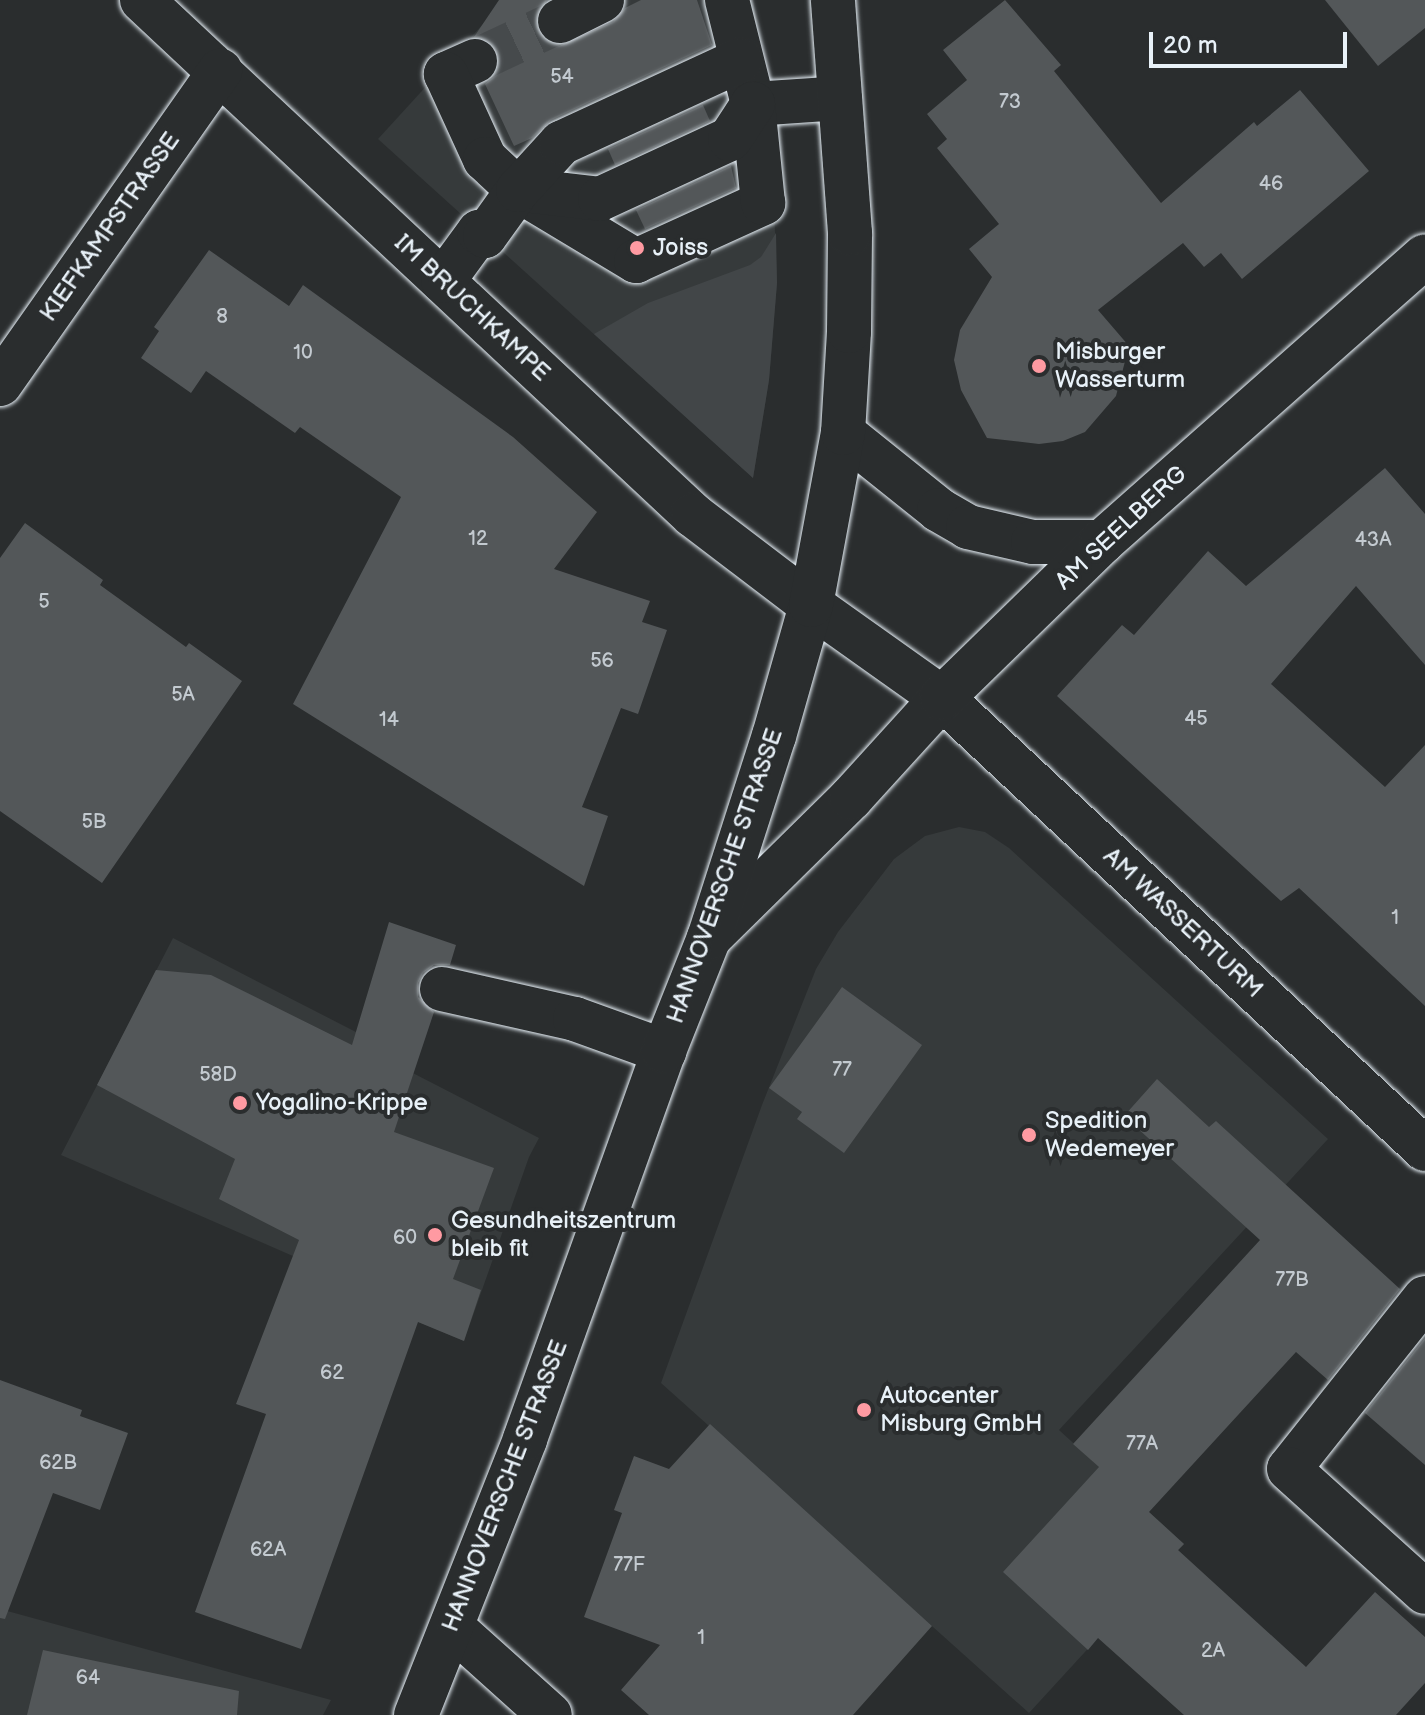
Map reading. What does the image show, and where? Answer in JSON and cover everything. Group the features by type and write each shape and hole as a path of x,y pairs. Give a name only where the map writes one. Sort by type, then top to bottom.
{"street":[{"name":"IM BRUCHKAMPE","path":"142,0 693,515 811,605"},
{"path":"560,21 602,0"},
{"path":"475,61 446,74 485,159 518,190 636,261 763,203 753,104 727,0"},
{"name":"HANNOVERSCHE STRASSE","path":"416,1715 453,1628 525,1439 664,1051 709,938 774,736 811,605 843,433 850,233 833,0"},
{"path":"443,281 479,232 485,236 518,190 561,143 741,60"},
{"name":"KIEFKAMPSTRASSE","path":"0,384 220,71"},
{"path":"753,104 840,98"},
{"path":"518,190 600,199 730,139 753,104"},
{"name":"AM SEELBERG","path":"709,938 851,798 942,698 1102,542 1425,256"},
{"path":"843,433 939,510 968,527 1033,542 1102,542"},
{"path":"811,605 942,698"},
{"name":"AM WASSERTURM","path":"942,698 1425,1149"},
{"path":"442,989 575,1019 664,1051"},
{"path":"1425,1298 1289,1469 1425,1592"},
{"path":"453,1628 550,1715"}],"shaded area":[{"name":"Joiss","path":"505,0 753,0 770,103 777,283 769,380 753,478 378,139"},
{"path":"776,233 777,283 769,380 753,478 594,334 648,303 750,265 761,257"},
{"path":"959,827 985,832 1009,848 1328,1139 1059,1430 1184,1544 1029,1713 661,1383 762,1105 816,969 838,932 894,859 925,836"},
{"name":"Yogalino-Krippe","path":"173,938 389,1049 405,1069 539,1138 529,1157 464,1341 409,1318 302,1260 61,1155"},
{"path":"0,1609 331,1700 323,1715 0,1715"}],"building":[{"path":"499,0 547,0 535,19 537,31 547,42 559,46 613,22 625,8 641,0 697,0 712,45 551,120 532,138 514,146 485,84 496,75 500,63 498,52 489,40 474,37"},
{"path":"1005,0 1061,65 1054,71 1161,203 1254,122 1257,126 1300,90 1369,171 1242,279 1221,253 1204,267 1183,243 1098,310 1129,346 1116,396 1085,432 1063,441 1039,444 987,438 961,390 954,360 960,330 992,277 969,249 999,224 937,148 947,139 927,114 967,80 943,50"},
{"path":"1325,0 1425,0 1425,28 1378,66"},
{"path":"703,105 710,121 615,165 608,149"},
{"path":"731,166 736,188 645,229 636,210"},
{"path":"209,250 289,306 303,285 513,437 597,512 554,569 650,601 642,622 667,630 638,714 621,708 582,807 608,816 584,886 293,704 401,497 300,427 295,433 206,371 191,393 141,358 159,331 154,327"},
{"path":"1385,468 1425,514 1425,665 1356,586 1271,684 1385,787 1425,745 1425,1006 1299,888 1281,901 1057,696 1122,625 1134,635 1208,551 1246,586"},
{"path":"25,523 103,580 100,585 186,647 189,643 242,681 102,883 0,811 0,558"},
{"path":"389,922 456,945 450,965 434,965 423,973 418,983 418,997 434,1012 394,1132 494,1168 453,1279 481,1290 464,1341 418,1322 301,1649 195,1612 266,1414 236,1404 299,1240 219,1199 235,1159 97,1085 156,970 211,975 352,1045"},
{"path":"842,987 922,1045 844,1153 797,1119 802,1112 769,1088"},
{"path":"1157,1079 1209,1127 1216,1121 1400,1289 1328,1380 1296,1352 1149,1512 1184,1544 1178,1550 1306,1667 1375,1592 1425,1637 1425,1683 1396,1715 1184,1715 1098,1638 1088,1650 1003,1572 1099,1467 1073,1444 1260,1240 1124,1116"},
{"path":"1425,1338 1425,1465 1365,1413"},
{"path":"0,1380 82,1410 80,1416 128,1433 100,1510 53,1493 5,1619 0,1618"},
{"path":"710,1424 932,1626 853,1715 649,1715 621,1690 660,1645 584,1617 622,1513 614,1510 634,1456 669,1469"},
{"path":"43,1650 239,1691 237,1715 27,1715"}],"tunnel":[{"path":"475,61 560,21"}],"place":[{"name":"Joiss","path":"637,248"},
{"name":"Misburger Wasserturm","path":"1039,366"},
{"name":"Yogalino-Krippe","path":"240,1103"},
{"name":"Spedition Wedemeyer","path":"1029,1135"},
{"name":"Gesundheitszentrum bleib fit","path":"435,1235"},
{"name":"Autocenter Misburg GmbH","path":"864,1410"}]}
